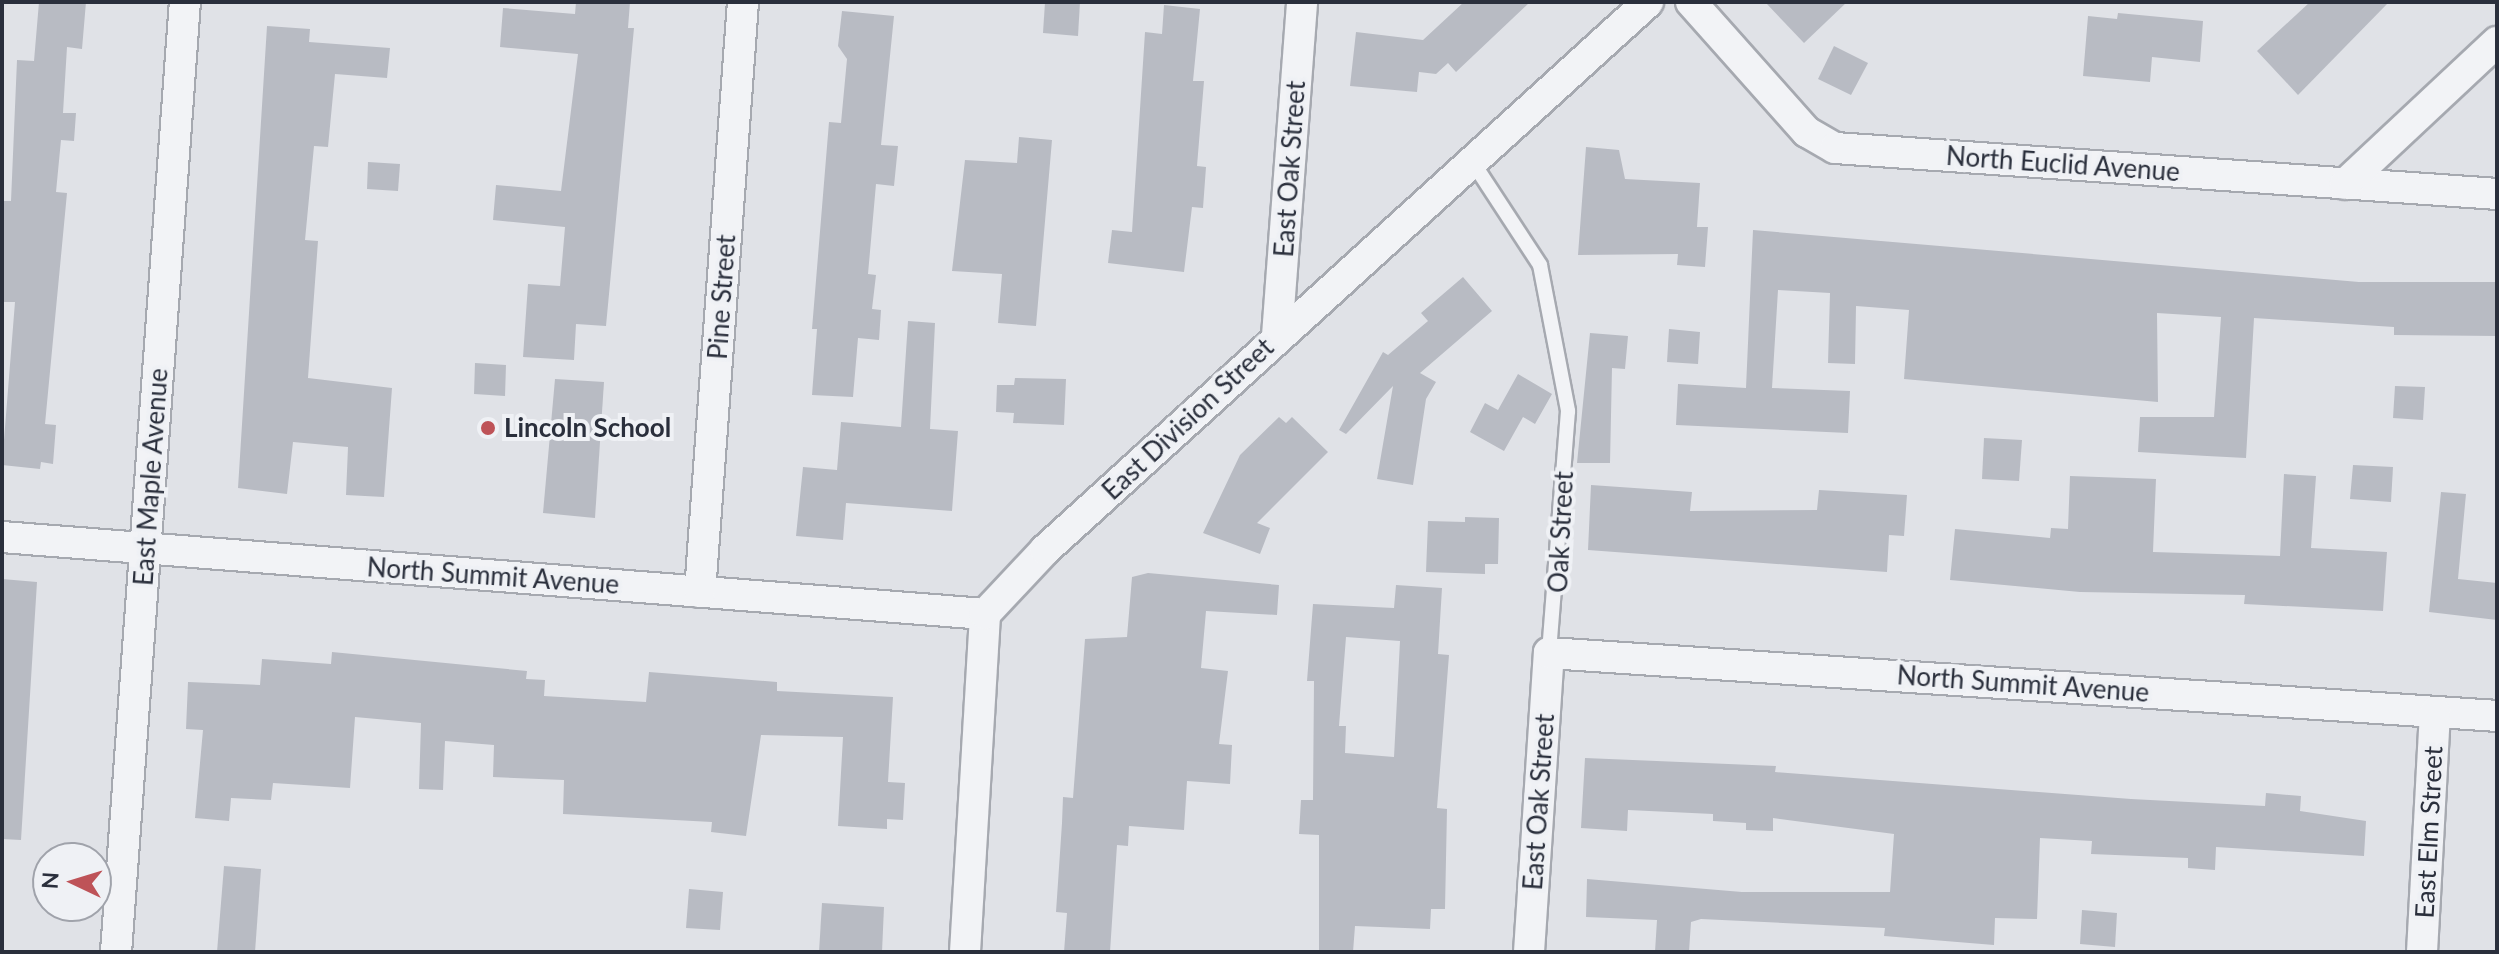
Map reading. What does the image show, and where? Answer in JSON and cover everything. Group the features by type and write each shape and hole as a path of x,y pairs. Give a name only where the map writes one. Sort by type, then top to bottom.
{"street":[{"name":"East Maple Avenue","path":"116,952 185,2"},
{"name":"Pine Street","path":"700,592 743,2"},
{"name":"East Oak Street","path":"1277,336 1302,2"},
{"name":"East Division Street","path":"985,614 1277,336 1648,2"},
{"name":"North Euclid Avenue","path":"1691,2 1807,132 1835,148 2497,194"},
{"path":"2345,184 2497,42"},
{"name":"North Summit Avenue","path":"2,537 985,614"},
{"path":"965,952 985,614"},
{"name":"North Summit Avenue","path":"1549,653 2497,716"},
{"name":"East Oak Street","path":"1529,952 1549,653"},
{"name":"East Elm Street","path":"2422,952 2435,712"}],"lane":[{"name":"Oak Street","path":"1472,160 1540,265 1568,411 1549,653"}],"building":[{"path":"39,2 86,2 82,49 67,47 63,113 76,113 74,141 61,140 56,192 67,193 45,424 56,425 53,464 41,462 40,469 2,465 15,302 2,302 2,201 11,201 17,60 34,61"},
{"path":"576,2 630,2 628,28 634,28 606,326 576,324 574,360 523,357 528,284 560,286 565,227 493,220 496,185 561,191 578,54 500,47 503,8 575,14"},
{"path":"1045,2 1080,2 1078,36 1043,33"},
{"path":"1464,2 1530,2 1456,72 1448,63 1436,74 1419,72 1417,92 1350,86 1356,32 1423,40"},
{"path":"1765,2 1847,2 1804,43"},
{"path":"2310,2 2389,2 2298,95 2257,51"},
{"path":"1164,5 1200,9 1193,81 1204,81 1197,166 1206,167 1203,208 1192,207 1184,272 1108,263 1112,230 1132,232 1145,32 1162,34"},
{"path":"842,11 894,16 881,145 898,146 894,186 876,184 868,274 876,275 872,309 881,310 879,340 858,338 853,397 812,395 817,329 812,329 829,122 841,123 847,59 838,46"},
{"path":"2118,13 2203,21 2200,62 2152,57 2150,82 2083,76 2088,16 2117,19"},
{"path":"267,26 310,29 309,42 390,48 387,78 335,74 328,147 314,146 305,240 318,241 308,378 392,388 384,497 346,495 348,447 293,442 287,494 238,488"},
{"path":"1834,46 1868,63 1851,95 1818,79"},
{"path":"1019,137 1052,140 1036,326 998,323 1002,274 952,271 965,160 1017,163"},
{"path":"1586,147 1619,150 1625,179 1700,183 1697,227 1708,227 1705,267 1677,265 1678,254 1578,255"},
{"path":"368,162 400,164 398,191 367,189"},
{"path":"1753,230 2359,282 2497,282 2497,336 2394,335 2394,327 2254,318 2246,458 2138,452 2140,417 2214,417 2221,317 2157,313 2158,402 1904,379 1909,310 1856,306 1855,364 1828,363 1830,293 1778,290 1772,388 1850,391 1848,433 1676,425 1678,384 1746,388"},
{"path":"1463,277 1492,311 1420,373 1436,382 1426,399 1413,485 1377,479 1393,386 1346,434 1339,430 1383,352 1388,355 1428,321 1421,313"},
{"path":"908,321 935,323 930,429 958,431 952,511 846,503 843,540 796,536 803,467 837,470 841,422 901,427"},
{"path":"1669,329 1700,332 1698,364 1667,362"},
{"path":"1590,333 1628,336 1625,369 1612,368 1610,463 1577,463"},
{"path":"475,363 506,365 505,396 474,394"},
{"path":"1518,374 1552,394 1535,424 1523,417 1504,451 1470,432 1485,403 1498,410"},
{"path":"1015,378 1066,379 1064,425 1013,423 1014,413 996,412 997,385 1014,385"},
{"path":"555,379 604,382 595,518 543,513"},
{"path":"2395,386 2425,387 2423,420 2393,418"},
{"path":"1279,417 1286,423 1292,417 1328,452 1257,523 1270,528 1260,554 1203,533 1240,455"},
{"path":"1984,438 2022,440 2019,481 1982,479"},
{"path":"2353,465 2393,467 2391,502 2350,499"},
{"path":"2284,474 2316,476 2311,548 2387,552 2383,611 2244,604 2245,595 2080,592 1950,580 1955,529 2050,538 2051,528 2068,529 2070,476 2156,479 2153,552 2280,556"},
{"path":"1591,485 1692,492 1690,511 1817,510 1819,490 1907,495 1904,536 1889,535 1887,572 1588,550"},
{"path":"2441,492 2466,494 2458,579 2497,583 2497,620 2429,612"},
{"path":"1465,517 1499,518 1498,564 1485,564 1485,574 1426,572 1428,521 1465,522"},
{"path":"1148,573 1279,585 1277,615 1206,611 1201,668 1228,671 1219,744 1232,745 1230,784 1187,781 1184,830 1129,826 1128,846 1117,845 1110,952 1064,952 1067,913 1056,912 1063,797 1073,798 1085,639 1127,637 1132,577"},
{"path":"2,579 37,582 21,840 2,839"},
{"path":"1396,585 1442,588 1438,654 1449,655 1437,808 1447,809 1445,909 1431,909 1430,929 1355,926 1353,952 1319,952 1319,835 1299,834 1301,800 1313,800 1314,681 1307,681 1313,604 1394,608","holes":["1346,637 1400,641 1394,757 1345,753 1346,726 1339,726"]},
{"path":"332,652 527,671 526,679 545,680 544,696 646,702 649,672 777,682 777,691 893,697 888,782 905,783 903,820 887,819 887,829 838,826 843,737 761,735 746,836 711,832 712,822 563,814 564,780 493,777 494,745 445,741 443,790 419,789 421,723 355,717 350,788 273,783 271,800 231,798 229,821 195,818 203,730 186,729 188,682 260,685 262,659 331,664"},
{"path":"1585,758 1776,766 1775,772 2131,799 2265,806 2266,793 2301,796 2300,811 2366,821 2364,856 2216,847 2215,870 2188,868 2188,858 2091,854 2092,841 2040,838 2037,919 1995,918 1994,945 1884,936 1885,928 1701,919 1691,922 1689,952 1655,952 1657,920 1586,917 1587,879 1742,892 1890,892 1894,834 1773,818 1773,831 1746,830 1746,823 1713,821 1713,814 1628,810 1627,831 1581,828"},
{"path":"224,866 261,869 255,952 217,952"},
{"path":"689,889 723,892 720,930 686,928"},
{"path":"822,903 884,907 882,952 819,952"},
{"path":"2082,910 2117,913 2115,947 2080,944"}],"place":[{"name":"Lincoln School","path":"488,428"}]}
